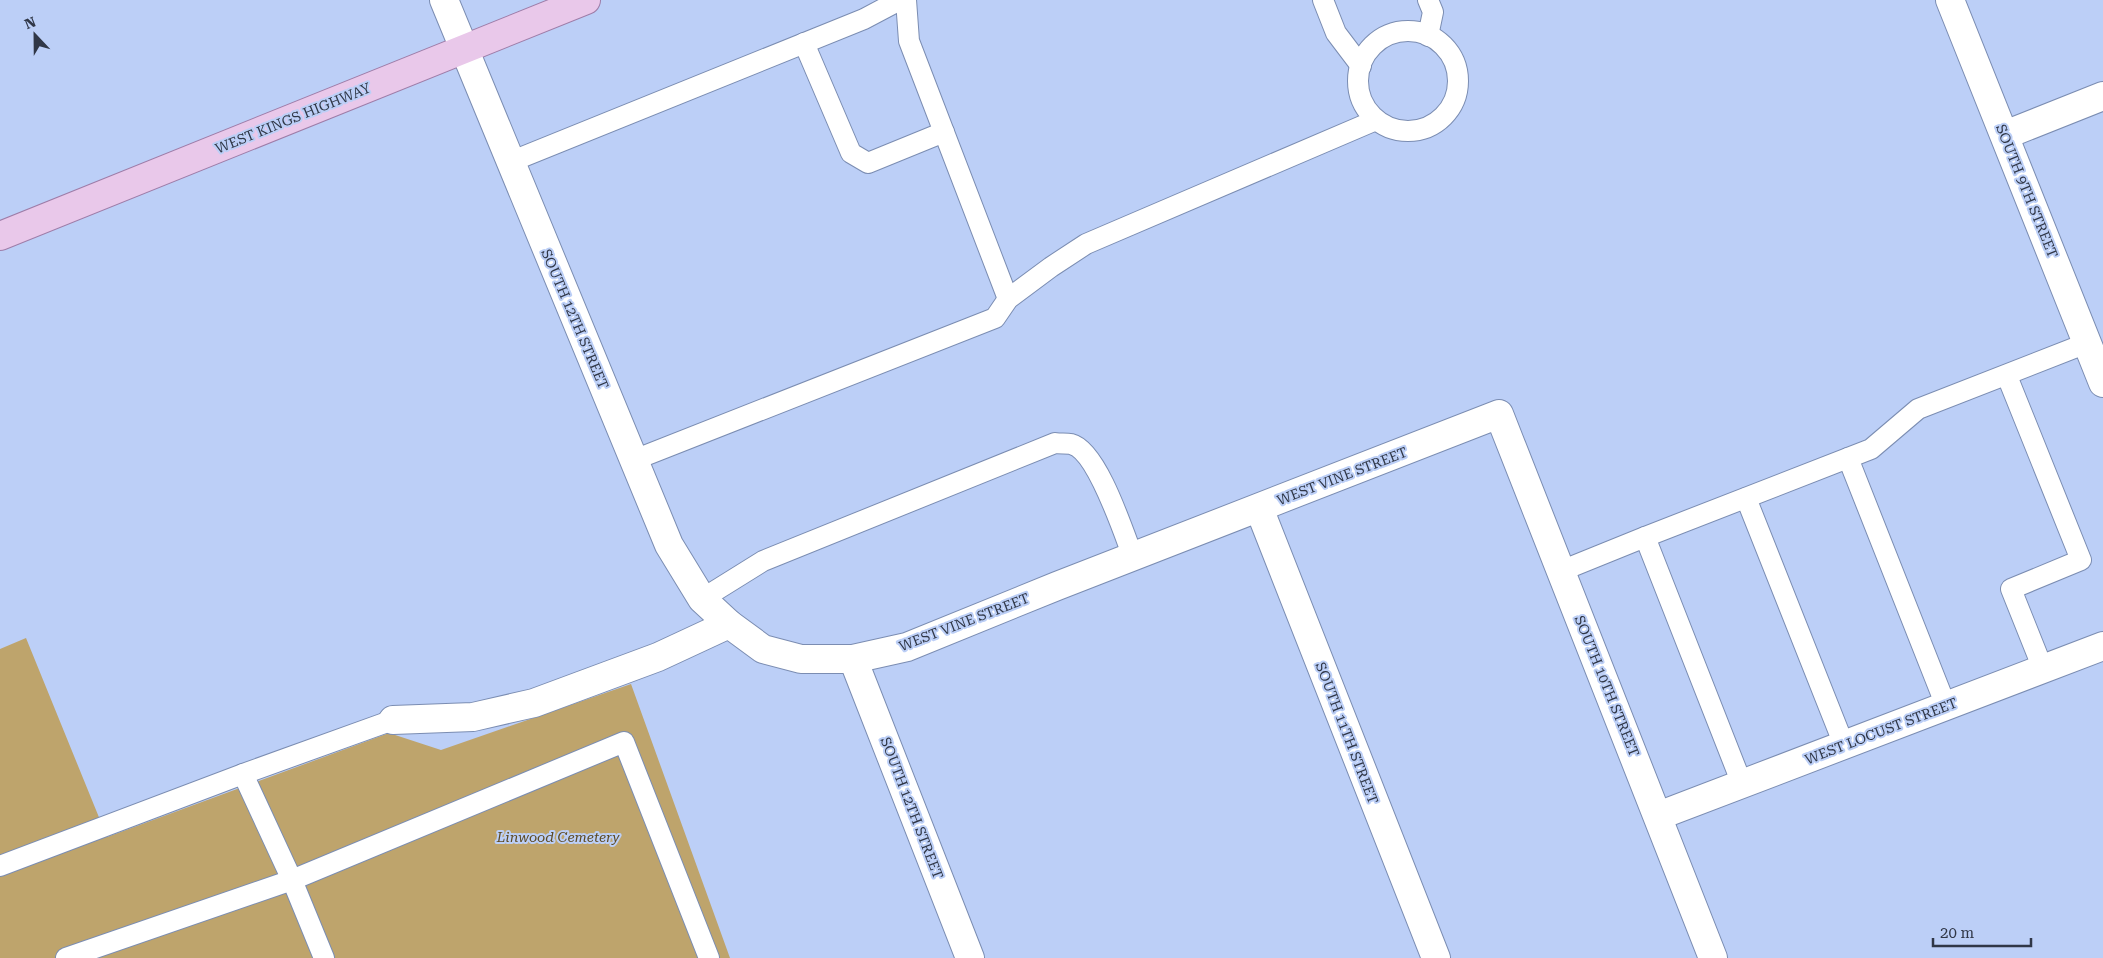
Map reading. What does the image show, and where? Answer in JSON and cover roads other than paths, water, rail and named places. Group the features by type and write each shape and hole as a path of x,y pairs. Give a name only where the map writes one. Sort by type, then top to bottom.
{"main road":[{"name":"WEST KINGS HIGHWAY","path":"0,236 586,0"}],"street":[{"name":"SOUTH 12TH STREET","path":"444,0 669,546 702,599 729,624"},
{"name":"SOUTH 9TH STREET","path":"1950,0 2103,383"},
{"path":"2005,135 2103,96"},
{"name":"WEST VINE STREET","path":"729,624 763,649 801,659 853,659 907,647 1499,414"},
{"name":"SOUTH 10TH STREET","path":"1499,414 1713,958"},
{"name":"SOUTH 11TH STREET","path":"1259,508 1436,958"},
{"path":"393,720 474,717 534,703 658,657 729,624"},
{"name":"WEST LOCUST STREET","path":"1658,816 2103,646"},
{"name":"SOUTH 12TH STREET","path":"853,659 970,958"}],"lane":[{"path":"510,162 804,43 864,18 900,0"},
{"path":"906,0 909,41 1008,299"},
{"path":"1323,0 1336,33 1361,66"},
{"path":"1428,0 1433,12 1428,36"},
{"path":"1401,32 1418,32 1428,36 1434,38 1447,50 1456,64 1458,81 1455,98 1448,112 1436,123 1422,130 1406,131 1389,128 1376,120 1365,108 1359,93 1358,77 1361,66 1371,47 1385,36 1401,32"},
{"path":"804,43 851,153 868,163 944,132"},
{"path":"634,460 995,318 1008,299 1086,244 1376,120"},
{"path":"1561,570 1871,449 1918,409 2007,376 2087,343"},
{"path":"2007,376 2081,560 2011,589 2043,669"},
{"path":"702,599 764,561 1055,443 1072,444 1088,456 1098,470 1133,557"},
{"path":"1848,458 1946,706"},
{"path":"1746,498 1844,745"},
{"path":"1646,537 1742,784"},
{"path":"0,866 243,774 393,720"},
{"path":"66,958 292,880 624,742 709,958"},
{"path":"243,774 292,880 324,958"}],"park label":[{"name":"Linwood Cemetery","path":"558,837"}]}
